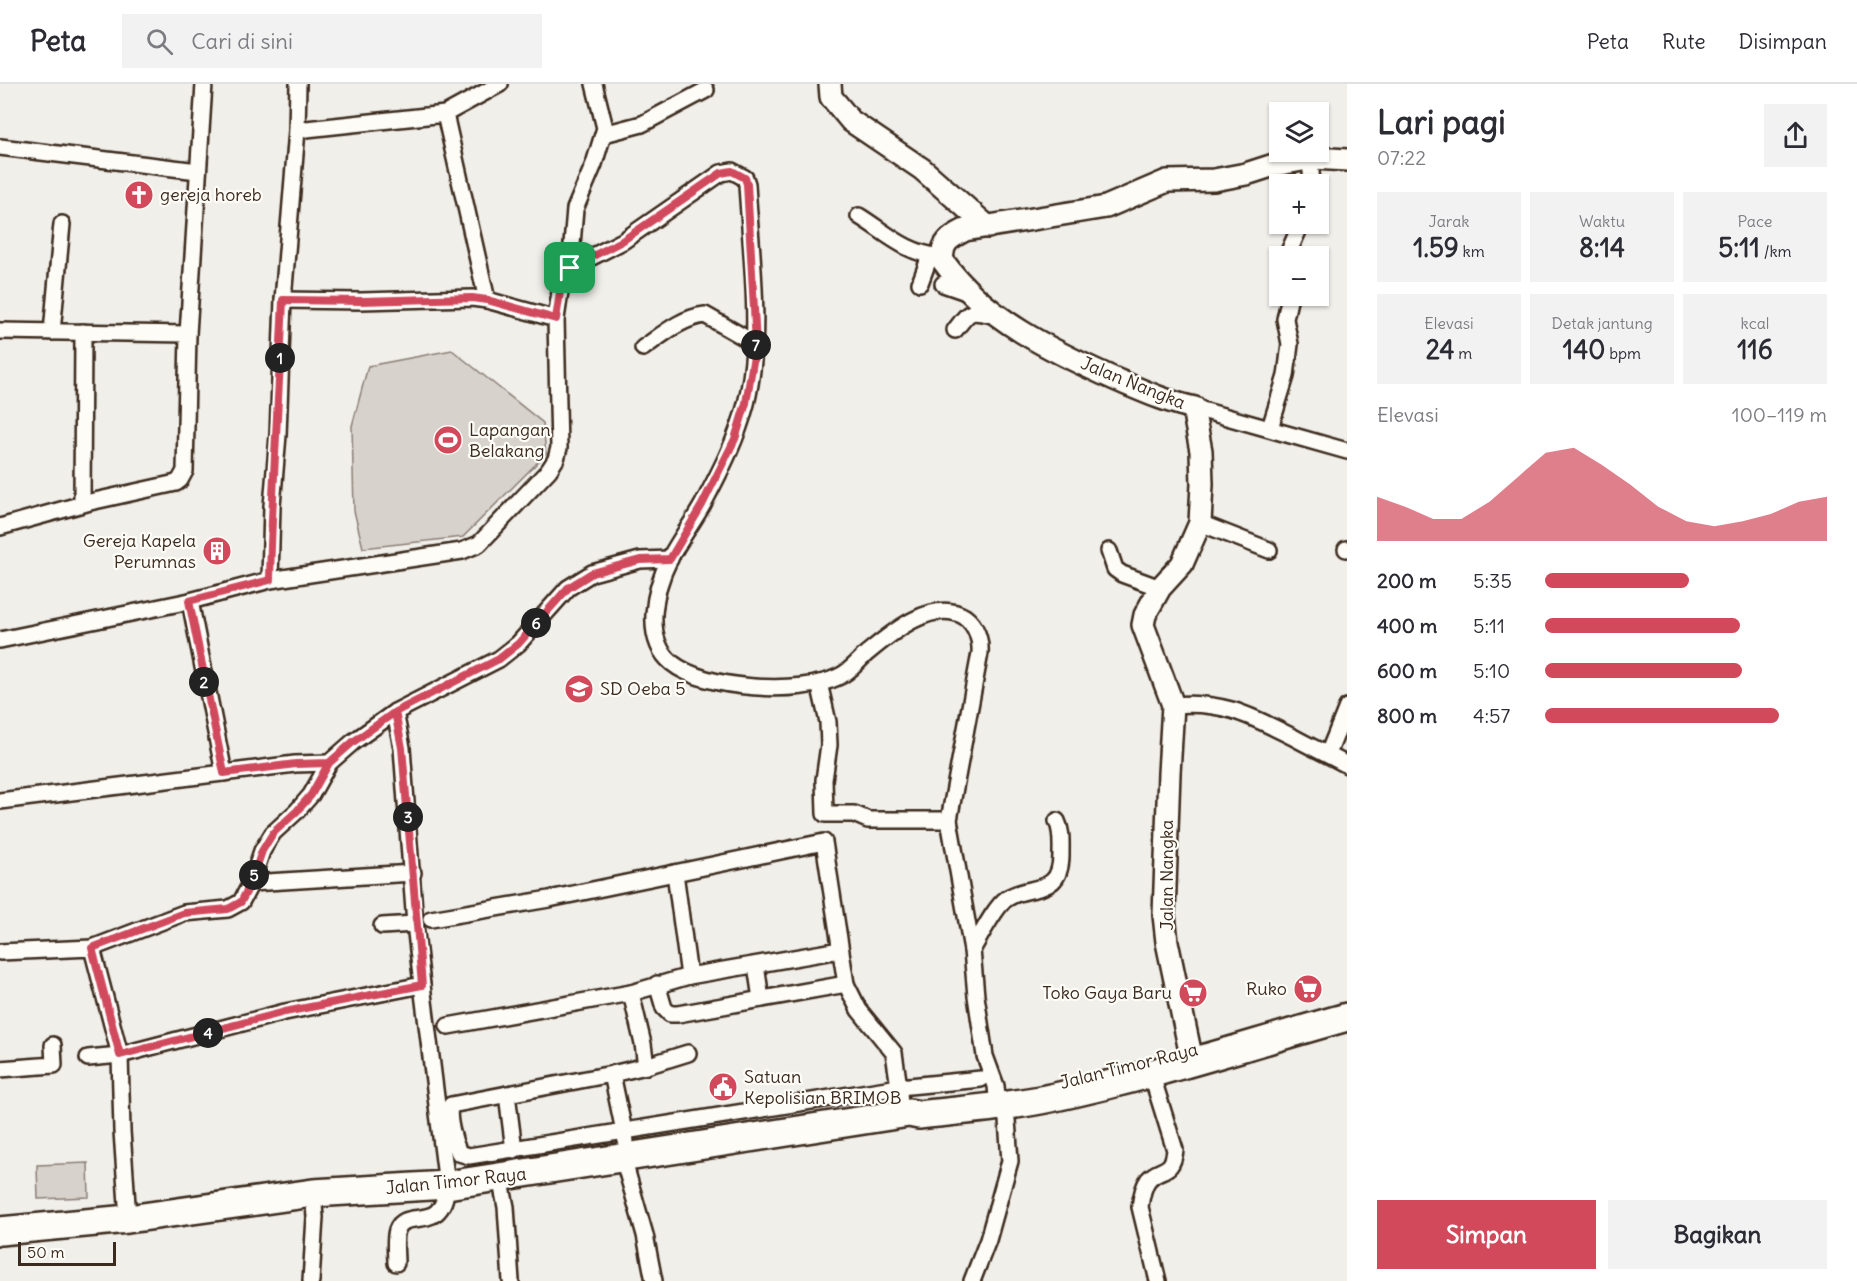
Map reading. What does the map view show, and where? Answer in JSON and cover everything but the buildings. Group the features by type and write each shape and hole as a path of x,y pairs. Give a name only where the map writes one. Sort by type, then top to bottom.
{"highway":[{"name":"Jalan Timor Raya","path":"0,1231 128,1219 313,1193 447,1185 500,1177 626,1149 905,1114 918,1107 1149,1063 1347,1007"},
{"name":"Jalan Timor Raya","path":"993,1094 1055,1097 1151,1073 1347,1017"}],"street":[{"path":"0,527 82,504 176,483 183,477 188,334 204,84"},
{"path":"270,580 283,300 297,130 298,84"},
{"path":"297,130 445,114 500,84"},
{"path":"1,637 189,601 270,580 462,551 479,544 549,470 556,459 559,448 556,319 560,292 570,268 575,209 604,134 603,116 594,84"},
{"path":"830,84 831,97 851,121 922,169 988,227"},
{"path":"604,134 642,124 706,90"},
{"path":"445,114 487,300"},
{"path":"0,147 198,171"},
{"path":"1329,160 1347,160"},
{"path":"920,283 944,244 951,236 965,230 1106,207 1167,181 1214,180 1292,162"},
{"path":"570,268 622,241 721,173 732,171 742,175 747,184 756,344 746,403 735,439 702,505 670,559 659,588 653,616 657,642 673,664 720,683 748,687 800,686 819,683 849,671 905,625 929,613 941,610 956,613 967,619 978,634 981,644 949,820 972,950 985,1056 996,1086 993,1094 1007,1120 1010,1161 988,1240 972,1281"},
{"path":"859,216 898,244 936,257"},
{"path":"52,332 62,224"},
{"name":"Jalan Nangka","path":"936,257 972,294 999,316 1031,337 1093,369 1158,397 1195,408 1202,462 1200,523 1182,564 1160,588 1145,615 1143,625 1173,705 1164,915 1167,942 1190,1051"},
{"path":"943,284 972,294"},
{"path":"283,300 361,301 472,298 556,319"},
{"path":"1270,428 1286,376 1290,344 1285,319 1288,306"},
{"path":"955,330 968,314 974,311 999,316"},
{"path":"643,348 673,327 696,316 705,315 756,344"},
{"path":"0,331 188,334"},
{"path":"82,332 82,504"},
{"path":"1195,408 1347,451"},
{"path":"1200,523 1269,550"},
{"path":"1109,551 1115,569 1122,574 1160,588"},
{"path":"0,951 92,948 184,913 228,909 241,902 251,883 262,851 273,833 311,795 329,763 353,742 395,712 499,659 518,644 568,588 592,573 640,560 670,559"},
{"path":"189,601 224,773"},
{"path":"819,683 828,722 829,745 824,780 825,814 854,814 868,820 949,820"},
{"path":"1173,705 1210,704 1236,710 1347,765"},
{"path":"1328,754 1347,707"},
{"path":"395,712 402,748 422,985 447,1185 443,1207 433,1216 400,1225 397,1231 396,1263"},
{"path":"0,801 296,764 329,763"},
{"path":"972,950 1005,900 1014,894 1040,889 1053,879 1061,862 1060,832 1057,821"},
{"path":"431,919 549,900 824,842 846,984 859,1010 894,1053 905,1114"},
{"path":"251,883 413,873"},
{"path":"675,873 689,976"},
{"path":"382,926 416,924"},
{"path":"92,948 120,1055 128,1219"},
{"path":"448,1026 631,993 689,976 840,950"},
{"path":"756,965 761,999"},
{"path":"657,984 664,1008 670,1014 846,984"},
{"path":"88,1058 120,1055 285,1012 422,985"},
{"path":"631,993 646,1066"},
{"path":"0,1069 54,1065 53,1045"},
{"path":"688,1053 612,1074 451,1105 449,1112 459,1153 469,1156 514,1150 626,1149 899,1087 993,1094"},
{"path":"1151,1073 1175,1150 1171,1165 1148,1180 1141,1198 1140,1207 1158,1281"},
{"path":"612,1074 654,1281"},
{"path":"507,1094 514,1150"},
{"path":"500,1177 506,1207 511,1281"},
{"path":"311,1281 315,1217 313,1193"}],"shaded area":[{"name":"Lapangan Belakang","path":"452,350 543,423 546,454 463,537 363,548 354,511 352,426 368,366"},
{"path":"88,1163 89,1197 38,1199 37,1165"}],"place":[{"name":"gereja horeb","path":"139,195"},
{"name":"Lapangan Belakang","path":"448,440"},
{"name":"Gereja Kapela Perumnas","path":"217,551"},
{"name":"SD Oeba 5","path":"579,689"},
{"name":"Ruko","path":"1308,989"},
{"name":"Toko Gaya Baru","path":"1193,993"},
{"name":"Satuan Kepolisian BRIMOB","path":"723,1087"}],"route":[{"path":"570,268 560,292 556,319 472,298 361,301 283,300 270,580 189,601 208,701 224,773 296,764 329,763 353,742 395,712 402,748 422,985 285,1012 120,1055 92,948 184,913 228,909 241,902 251,883 262,851 273,833 311,795 329,763 353,742 395,712 499,659 531,631 546,610 568,588 592,573 632,561 652,558 670,559 702,505 735,439 746,403 756,344 745,178 732,171 721,173 622,241 570,268"}]}
